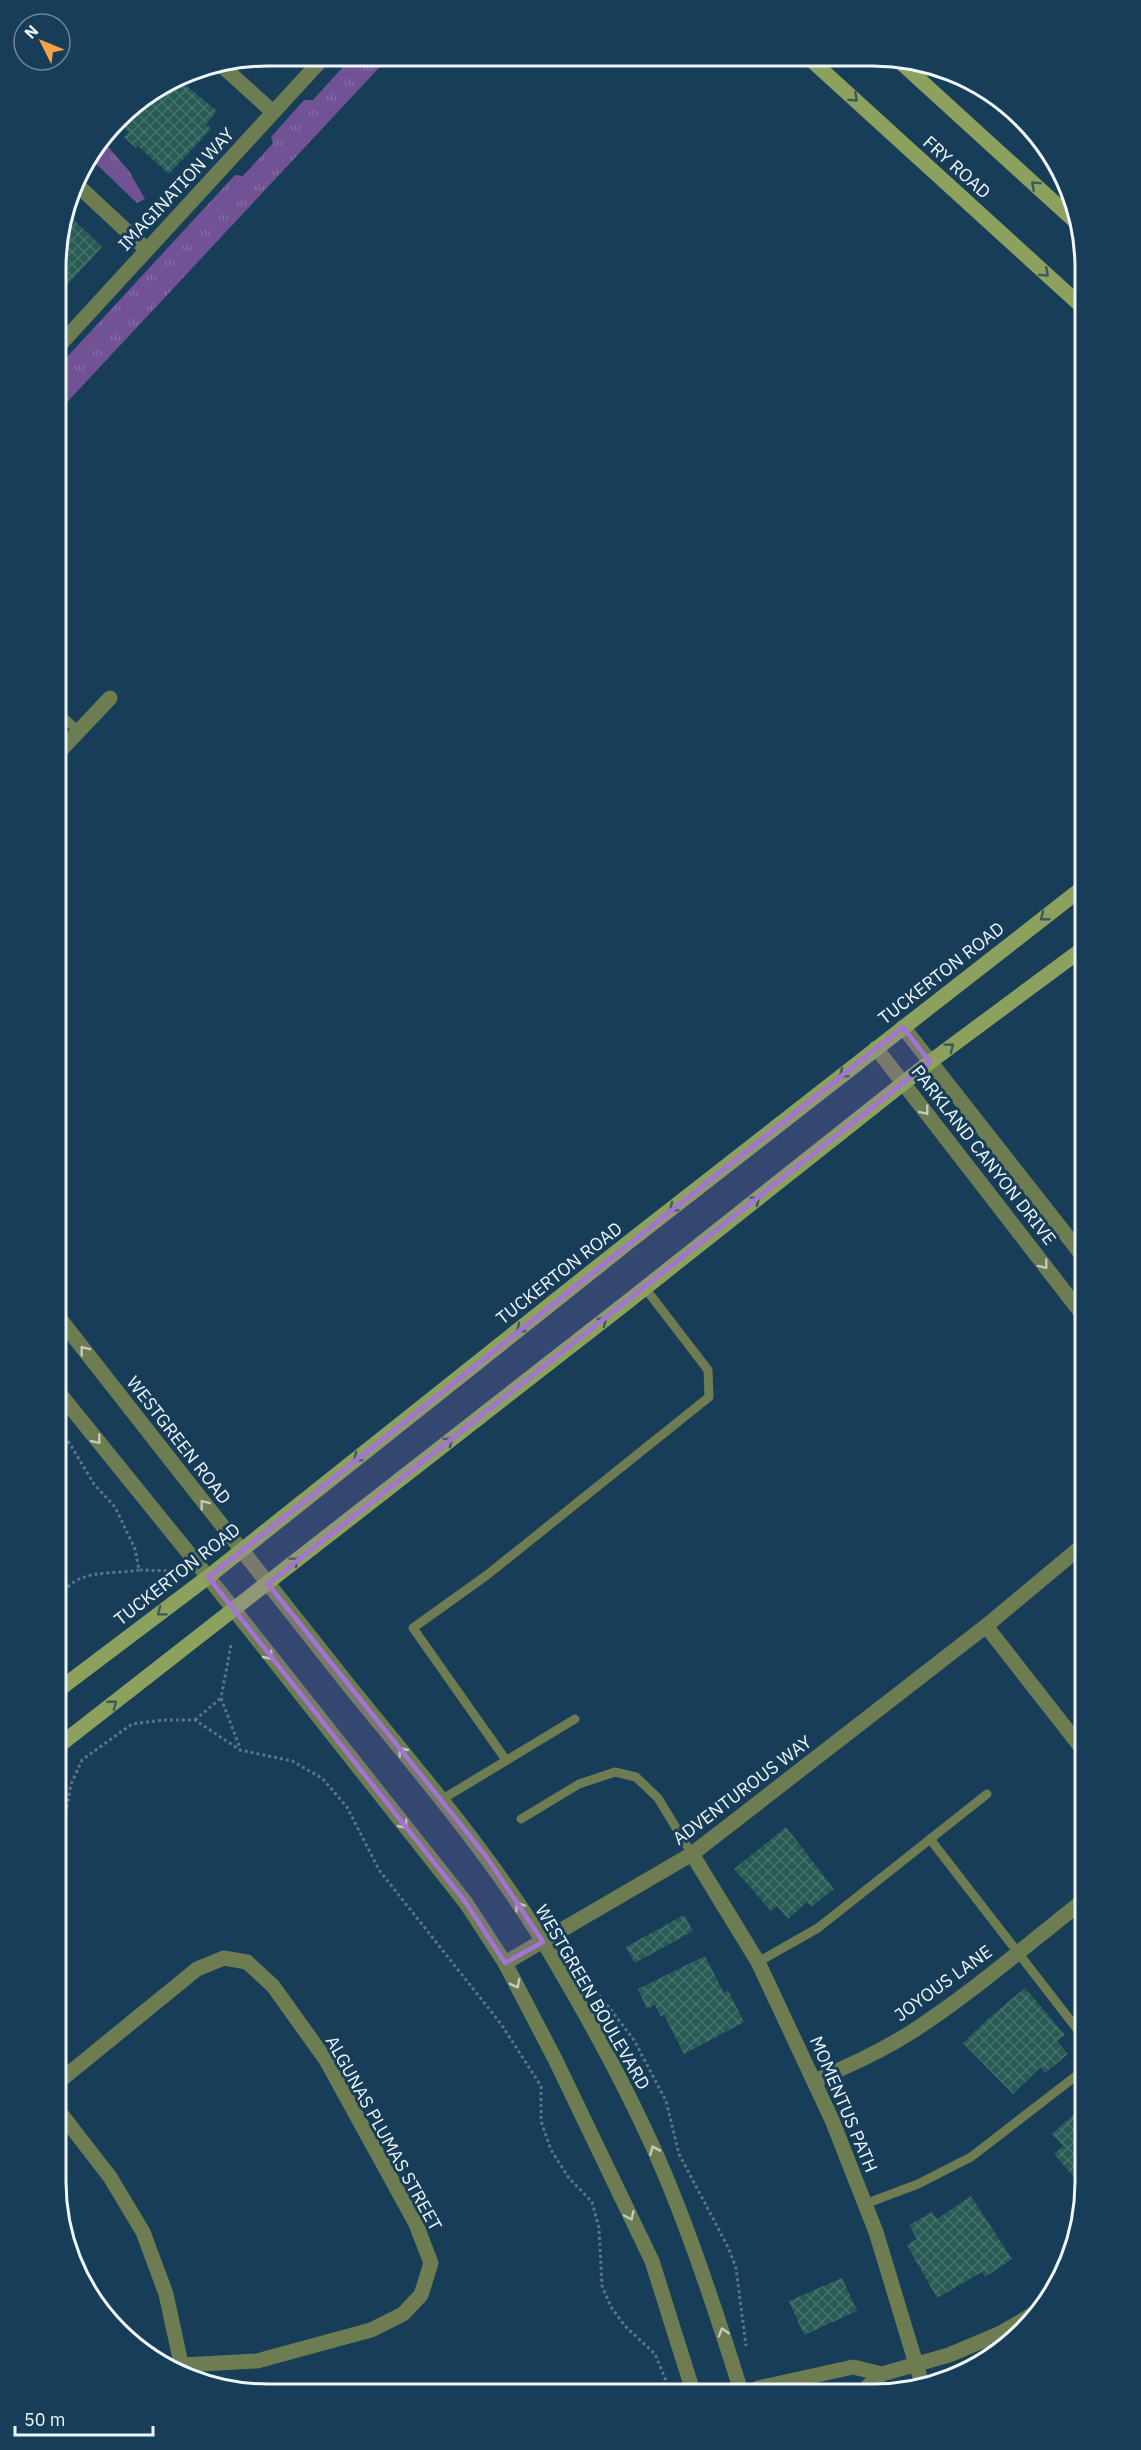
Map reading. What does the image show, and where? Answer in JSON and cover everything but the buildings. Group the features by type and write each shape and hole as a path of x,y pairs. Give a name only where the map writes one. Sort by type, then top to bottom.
{"main road":[{"name":"FRY ROAD","path":"818,66 1075,300"},
{"path":"908,69 1068,215"},
{"name":"TUCKERTON ROAD","path":"66,1684 208,1577 1075,893"},
{"path":"66,1740 268,1584 903,1083 1075,954"}],"street":[{"name":"IMAGINATION WAY","path":"66,338 316,66"},
{"path":"227,71 273,112"},
{"path":"82,189 146,249"},
{"path":"66,745 110,698"},
{"name":"PARKLAND CANYON DRIVE","path":"903,1028 1075,1246"},
{"name":"PARKLAND CANYON DRIVE","path":"876,1048 1075,1305"},
{"name":"WESTGREEN ROAD","path":"66,1327 268,1584"},
{"path":"66,1401 466,1904 505,1964 555,2059 652,2261 691,2384"},
{"name":"ADVENTUROUS WAY","path":"505,1964 692,1854 986,1626 1075,1552"},
{"name":"WESTGREEN BOULEVARD","path":"268,1584 486,1856 543,1942 642,2122 716,2311 739,2384"},
{"path":"986,1626 1075,1739"},
{"name":"MOMENTUS PATH","path":"692,1854 758,1962 832,2120 876,2232 920,2378"},
{"name":"JOYOUS LANE","path":"814,2081 868,2057 911,2032 950,2005 1075,1907"},
{"name":"ALGUNAS PLUMAS STREET","path":"66,2076 197,1969 224,1958 247,1962 273,1986 326,2060 416,2224 431,2263 421,2295 403,2314 371,2330 257,2361 188,2367"},
{"path":"66,2120 110,2177 143,2232 166,2294 181,2364"},
{"path":"870,2384 882,2374 950,2355 1015,2325"},
{"path":"776,2384 853,2367 882,2374"}],"lane":[{"path":"918,79 924,73"},
{"path":"66,720 79,732"},
{"path":"506,1760 413,1628 487,1575 709,1397 708,1370 645,1288"},
{"path":"441,1800 575,1719"},
{"path":"1071,1733 1075,1730"},
{"path":"521,1819 579,1784 615,1772 636,1777 658,1798 692,1854"},
{"path":"758,1962 818,1929 987,1794"},
{"path":"930,1839 1075,2026"},
{"path":"865,2204 918,2184 970,2157 1075,2077"}],"path":[{"path":"66,1439 94,1484 115,1507 135,1549 139,1570"},
{"path":"66,1591 72,1582 87,1575 139,1570 172,1571"},
{"path":"231,1645 221,1698 240,1750"},
{"path":"195,1720 221,1698"},
{"path":"66,1817 71,1784 82,1760 132,1724 163,1720 195,1720 240,1750 292,1761 322,1778 347,1807 379,1870 501,2024 541,2086 541,2121 551,2151 568,2178 592,2202 599,2228 602,2286 611,2307 625,2326 656,2354 667,2384"}],"highlighted area":[{"path":"903,1027 930,1062 268,1584 486,1856 543,1942 505,1963 466,1903 208,1577"}],"green space":[{"path":"341,66 381,66 66,403 66,358 235,175 243,176 273,143 271,137 304,100 313,100 342,68"},
{"path":"107,146 129,171 145,199 137,203 96,163"}]}
